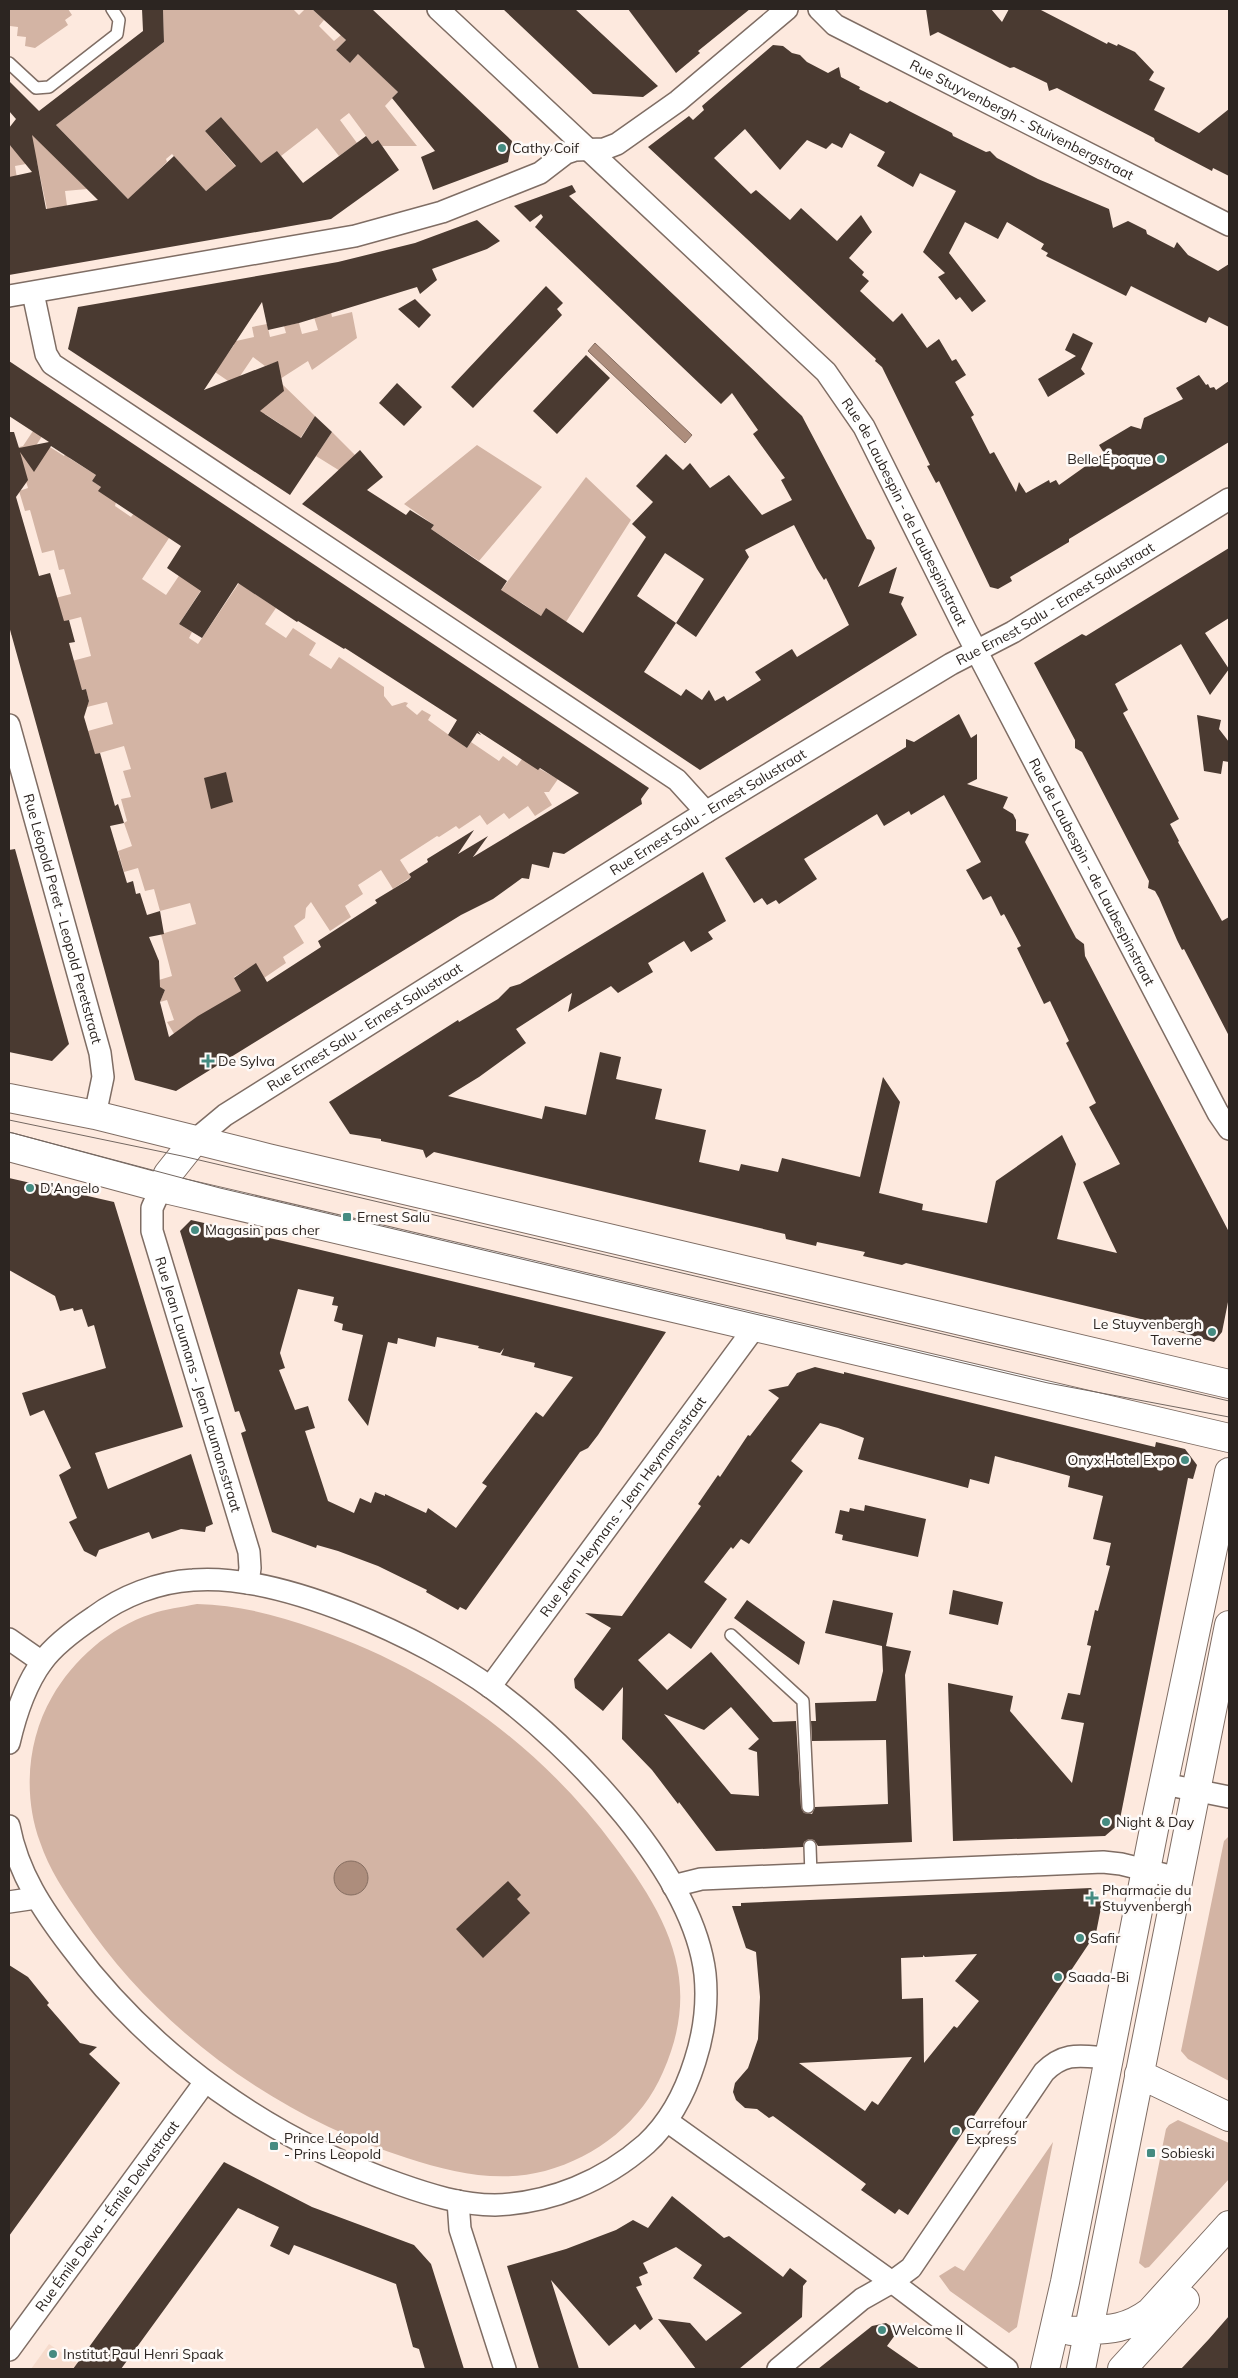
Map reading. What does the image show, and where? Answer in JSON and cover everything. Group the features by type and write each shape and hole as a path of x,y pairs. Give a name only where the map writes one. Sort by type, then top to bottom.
{"main road":[{"path":"9,1098 95,1115 1229,1384"},
{"path":"161,1188 168,1174 195,1140"},
{"path":"9,1147 161,1188 1229,1438"},
{"path":"1045,2369 1054,2333 1146,1870 1229,1472"},
{"path":"1080,2369 1229,1625"},
{"path":"1140,2074 1229,2117"},
{"path":"1054,2333 1122,2328 1140,2320 1150,2312 1229,2226"},
{"path":"1122,2369 1229,2250"}],"street":[{"name":"Rue de Laubespin - de Laubespinstraat","path":"438,9 826,372 846,398 864,427 977,651 1218,1113 1229,1129"},
{"path":"9,296 355,236 450,209 540,173 566,154 588,149 611,147 678,101 787,9"},
{"name":"Rue Stuyvenbergh - Stuivenbergstraat","path":"819,9 835,25 1229,225"},
{"path":"34,293 46,354 52,364 677,780 706,812"},
{"name":"Rue Ernest Salu - Ernest Salustraat","path":"195,1140 225,1114 706,812 944,668 1013,632 1229,499"},
{"name":"Rue Léopold Peret - Leopold Peretstraat","path":"9,725 100,1053 102,1077 95,1115"},
{"name":"Rue Jean Laumans - Jean Laumansstraat","path":"161,1188 152,1208 152,1231 249,1552 250,1568 248,1583"},
{"name":"Rue Jean Heymans - Jean Heymansstraat","path":"490,1686 755,1327"},
{"path":"9,1743 15,1721 42,1662 60,1643 107,1607 142,1591 166,1584 194,1580 248,1583 322,1603 360,1618 432,1652 490,1686 553,1740 590,1777 626,1819 673,1886 689,1917 705,1974 706,2002 704,2028 693,2068 675,2110 659,2132 628,2160 607,2174 573,2190 531,2201 492,2205 458,2201 428,2194 369,2174 314,2149 269,2124 205,2082 154,2039 115,2001 84,1965 36,1898 15,1853 9,1826"},
{"path":"9,1639 42,1662"},
{"path":"1164,1784 1229,1796"},
{"path":"673,1886 701,1879 1103,1862 1178,1878"},
{"path":"9,1902 36,1898"},
{"path":"778,2369 862,2299 892,2282 911,2268 1044,2072 1063,2058 1108,2058"},
{"name":"Rue Émile Delva - Émile Delvastraat","path":"9,2350 205,2082"},
{"path":"668,2121 892,2282 1007,2369"},
{"path":"458,2201 460,2229 505,2369"}],"lane":[{"path":"9,63 36,88 49,87 117,34 119,20 112,9"},
{"path":"731,1636 803,1701 808,1807"},
{"path":"810,1846 811,1875"}],"shaded area":[{"path":"9,9 68,9 72,15 65,20 68,25 35,48 25,46 26,37 17,36 18,27 10,26"},
{"path":"163,9 293,9 299,15 305,9 312,9 324,20 319,26 334,41 341,35 346,40 336,50 350,63 359,53 398,92 385,106 417,146 382,146 377,140 372,144 349,113 340,120 357,143 339,156 317,128 281,156 277,151 283,191 221,117 205,131 236,167 206,191 172,154 166,159 167,162 137,191 132,203 56,125 164,42"},
{"path":"26,128 87,189 65,191 67,206 47,209 37,162 15,166 22,209 16,232 9,234 9,146 12,146"},
{"path":"331,312 332,317 352,312 357,338 312,370 308,361 280,379 277,362 265,366 253,357 234,385 215,372 234,345 222,336 236,341 254,337 252,327 267,324 270,337 286,333 284,326 299,323 302,334 318,330 314,317"},
{"path":"595,343 692,435 685,443 588,351"},
{"path":"281,383 315,416 295,446 277,434 282,425 265,414 257,425 252,422"},
{"path":"37,425 46,430 30,455 50,447 64,456 67,452 69,458 96,475 92,481 101,487 99,491 116,502 115,506 131,517 135,512 171,535 142,579 166,595 197,549 218,564 179,624 192,632 189,638 198,644 239,583 276,608 265,624 286,638 293,628 316,643 309,655 331,669 339,657 384,687 384,696 392,706 405,702 408,703 406,706 417,715 422,710 431,715 428,720 467,748 471,742 499,761 503,756 517,766 522,759 558,779 549,792 544,792 552,805 535,816 528,806 509,819 504,813 487,825 480,815 459,829 456,826 439,837 437,836 400,860 411,877 393,889 381,870 358,885 363,894 345,906 351,917 330,931 311,902 306,908 305,918 294,926 304,943 283,957 286,963 264,978 256,964 234,977 242,992 176,1037 167,1022 174,1020 167,1000 160,1002 165,990 149,983 172,976 161,934 196,924 190,903 160,911 154,889 145,891 138,868 124,872 118,851 132,846 124,823 127,821 121,799 131,797 123,771 131,769 124,746 82,758 77,734 113,724 107,702 87,707 89,701 86,689 81,690 72,661 91,656 81,617 11,635 9,610 71,594 64,569 59,570 54,550 42,553 30,510 25,511 19,491 28,488 16,448 23,446"},
{"path":"332,432 363,463 353,479 316,456"},
{"path":"477,445 542,487 479,561 431,529 434,525 404,504"},
{"path":"586,477 631,520 566,622 546,609 541,616 522,603 499,593"},
{"path":"197,1604 227,1606 287,1619 360,1646 402,1666 443,1689 482,1715 519,1744 586,1810 634,1873 650,1899 664,1926 674,1952 679,1980 680,2009 675,2039 663,2072 643,2106 616,2135 582,2157 564,2165 527,2175 476,2175 441,2168 407,2158 359,2140 312,2118 267,2093 224,2064 183,2032 146,1996 111,1957 69,1899 53,1871 40,1842 31,1806 30,1787 30,1768 37,1731 52,1697 61,1683 81,1658 94,1647 136,1620 162,1611"},
{"path":"1229,1836 1229,2081 1188,2059 1181,2051 1224,1841"},
{"path":"351,1861 358,1862 363,1866 367,1871 367,1885 363,1890 358,1894 351,1895 344,1894 339,1890 335,1885 334,1878 335,1871 339,1866 344,1862"},
{"path":"1178,2120 1229,2143 1229,2179 1149,2267 1145,2268 1139,2263 1166,2129"},
{"path":"1053,2142 1017,2327 1009,2333 950,2291 939,2276 955,2266 964,2271"},
{"name":"Institut Paul Henri Spaak","path":"49,2344 86,2369 31,2369"}],"building":[{"path":"142,9 163,9 164,42 56,125 128,199 174,156 206,191 236,166 205,131 221,117 261,163 277,151 303,183 366,136 372,144 378,140 399,170 331,219 9,275 9,177 32,172 9,144 9,128 16,119 9,111 9,81 39,111 143,31","holes":["32,135 98,200 46,209"]},
{"path":"312,9 372,9 512,141 508,162 433,190 421,157 435,151 392,98 398,92 358,54 350,63 336,50 346,40"},
{"path":"503,9 575,9 658,86 643,97 593,94"},
{"path":"628,9 750,9 698,51 700,53 676,73"},
{"path":"926,9 991,9 1002,22 1009,9 1039,9 1107,44 1108,42 1117,46 1118,44 1135,52 1154,72 1149,80 1165,88 1154,110 1199,133 1229,109 1229,176 1213,168 1212,171 1155,141 1154,138 1057,88 1049,91 1047,83 1014,67 1010,68 938,32 930,36"},
{"path":"773,45 783,46 828,73 839,67 841,77 860,87 859,89 887,103 890,101 986,152 990,151 997,158 1038,179 1109,209 1113,228 1128,221 1146,230 1147,234 1174,248 1177,242 1188,255 1218,271 1229,264 1229,327 1209,317 1206,323 1131,286 1126,296 1046,256 1048,253 1041,249 1044,244 1007,222 998,239 965,222 949,253 986,301 972,312 960,297 956,300 938,277 945,273 923,252 956,191 920,173 913,187 877,166 885,152 850,133 842,148 832,143 826,149 807,140 780,170 745,129 714,158 751,194 756,190 790,220 801,208 837,241 861,215 872,232 849,258 864,272 862,275 869,281 860,291 893,322 902,313 927,348 939,339 952,361 956,359 966,375 955,382 974,415 971,417 990,454 994,452 1016,492 1019,482 1026,493 1049,480 1050,483 1056,480 1059,485 1104,453 1099,445 1131,426 1141,429 1144,418 1183,399 1176,388 1199,375 1206,385 1208,384 1210,388 1214,387 1216,390 1229,381 1229,442 1069,539 1069,542 1010,577 1012,581 998,589 990,587 939,481 936,483 927,466 930,465 882,367 875,361 876,359 648,147 689,116 693,120 704,110 702,106"},
{"path":"572,185 576,192 569,196 802,416 867,539 871,540 875,548 858,587 897,567 889,593 904,597 901,604 917,635 700,770 302,504 360,450 383,477 367,490 406,515 410,510 434,525 431,529 507,581 501,590 541,616 546,608 583,633 646,537 632,524 653,502 636,486 666,454 683,470 690,463 710,488 729,475 762,515 792,500 781,480 785,478 753,434 758,430 732,393 721,404 535,227 543,217 541,214 530,222 514,206","holes":["794,525 817,569 824,580 826,578 849,625 797,657 792,649 755,672 761,680 727,701 724,696 715,701 709,690 702,700 686,689 681,696 644,672 676,623 696,637 749,557 745,550","665,553 704,579 676,623 637,596"]},
{"path":"477,220 500,241 487,249 432,269 437,280 420,294 417,287 299,323 268,330 262,302 204,390 278,361 284,391 260,411 301,438 315,416 332,432 290,495 68,349 78,307 338,262 415,243"},
{"path":"546,286 563,303 557,309 562,315 473,408 451,387"},
{"path":"415,299 431,315 419,328 398,309"},
{"path":"1073,333 1093,343 1081,369 1085,374 1048,397 1038,379 1076,356 1065,350"},
{"path":"586,355 610,378 557,434 533,411"},
{"path":"9,361 649,788 641,799 642,804 564,854 553,852 549,868 532,864 529,879 522,878 493,899 461,915 176,1091 135,1080 9,626 9,432 14,432 19,448 49,442 9,416","holes":["51,446 96,475 92,481 101,487 98,491 181,546 167,568 201,591 179,624 202,638 238,583 297,622 345,648 457,720 448,735 467,748 477,733 481,735 478,731 538,770 540,768 579,793 473,857 488,836 458,854 474,830 427,859 428,862 409,874 411,877 408,880 375,900 377,903 318,941 321,947 267,982 256,963 234,978 241,991 198,1016 169,1037 160,1002 165,990 160,987 159,961 149,937 164,934 160,911 147,915 140,893 136,894 133,881 127,883 110,826 124,823 118,804 115,806 100,753 95,754 84,717 89,701 86,689 82,690 69,643 75,642 69,620 64,621 50,573 39,576 16,497 28,480 20,452 34,472"]},
{"path":"397,383 422,407 404,426 379,403"},
{"path":"1229,548 1229,618 1205,633 1229,669 1210,695 1181,644 1115,684 1128,710 1123,713 1179,819 1170,824 1178,842 1222,921 1229,917 1229,1036 1184,949 1182,950 1159,898 1155,891 1148,888 1149,881 1082,752 1075,748 1075,740 1034,663 1082,634 1086,636"},
{"path":"959,714 971,738 977,734 977,779 967,784 1008,797 1003,808 1013,814 1016,820 1016,831 1029,834 1025,842 1076,938 1084,944 1085,956 1229,1232 1229,1297 1222,1332 1214,1342 1165,1328 1166,1325 906,1263 902,1265 863,1256 865,1252 817,1242 816,1246 786,1239 785,1234 434,1152 426,1158 423,1150 381,1141 381,1139 350,1134 329,1102 458,1020 459,1022 498,999 510,987 520,984 703,872 726,921 708,932 713,939 691,952 684,941 648,963 653,972 618,993 611,986 568,1012 572,993 516,1029 526,1043 479,1077 448,1096 542,1119 545,1106 586,1115 600,1052 621,1057 616,1079 662,1089 655,1119 706,1130 699,1162 739,1171 741,1164 778,1172 782,1158 860,1177 883,1077 900,1102 879,1193 923,1204 922,1210 987,1223 996,1181 1062,1135 1076,1164 1057,1239 1117,1253 1083,1182 1120,1164 1089,1107 1096,1103 1066,1043 1069,1041 1050,1001 1044,1004 1017,948 1021,946 1004,914 1001,916 991,896 983,900 966,870 981,862 944,795 911,815 909,811 884,826 877,814 804,859 817,879 779,904 776,900 767,905 762,898 754,903 725,858 906,747 906,739 914,742"},
{"path":"1197,715 1221,720 1219,729 1229,742 1229,762 1223,761 1221,774 1204,771"},
{"path":"226,772 233,802 211,809 204,778"},
{"path":"15,849 69,1044 52,1061 9,1052 9,850"},
{"path":"9,1178 114,1202 183,1427 95,1453 108,1489 191,1454 213,1524 206,1527 205,1532 181,1529 152,1539 149,1532 99,1550 96,1557 84,1551 69,1522 77,1518 59,1475 71,1468 44,1410 30,1416 22,1393 106,1368 94,1325 88,1327 82,1309 74,1311 73,1308 60,1311 55,1296 9,1270"},
{"path":"191,1220 666,1332 598,1435 588,1448 580,1452 466,1610 460,1607 458,1610 426,1592 427,1590 378,1566 338,1551 317,1545 316,1548 272,1532 241,1433 246,1431 239,1411 235,1412 180,1231","holes":["298,1289 334,1297 332,1305 338,1306 334,1321 343,1324 342,1330 363,1335 348,1400 368,1426 388,1342 397,1344 398,1338 435,1347 437,1337 479,1346 478,1348 500,1353 504,1348 501,1355 535,1363 534,1367 573,1377 543,1417 536,1412 482,1483 487,1486 456,1528 428,1508 426,1513 385,1494 385,1496 375,1492 371,1503 360,1498 354,1513 328,1501 305,1431 315,1428 308,1406 295,1410 279,1370 285,1368 280,1353"]},
{"path":"815,1367 844,1374 844,1372 1155,1447 1156,1442 1185,1449 1197,1465 1193,1479 1188,1478 1119,1824 1105,1836 953,1841 948,1683 1013,1696 1010,1711 1072,1783 1084,1723 1061,1719 1068,1693 1080,1695 1091,1646 1087,1645 1095,1610 1098,1611 1110,1566 1106,1565 1111,1543 1093,1539 1103,1496 1068,1487 1070,1476 995,1456 989,1484 970,1479 968,1488 858,1459 864,1438 820,1423 791,1461 803,1471 749,1544 741,1539 733,1549 731,1547 704,1582 727,1599 691,1649 669,1633 638,1660 667,1690 711,1652 773,1722 796,1721 801,1807 804,1813 812,1814 815,1807 888,1804 886,1740 812,1741 811,1721 816,1721 815,1703 876,1701 883,1671 882,1646 825,1633 833,1600 893,1613 886,1646 911,1651 905,1675 912,1842 818,1846 814,1840 809,1839 804,1842 803,1847 716,1851 679,1802 678,1804 652,1770 622,1739 623,1687 603,1711 575,1688 574,1679 611,1628 585,1613 622,1616 701,1506 698,1504 718,1475 720,1477 748,1435 750,1436 779,1398 768,1390 788,1386 797,1373","holes":["731,1707 759,1739 748,1749 757,1752 759,1796 731,1794 664,1714 704,1730"]},
{"path":"865,1505 926,1519 918,1557 842,1540 843,1535 835,1533 840,1510 849,1512 850,1508 864,1511"},
{"path":"953,1590 1003,1602 998,1625 949,1614"},
{"path":"747,1600 805,1642 799,1665 734,1618"},
{"path":"508,1881 521,1895 517,1899 530,1913 483,1958 456,1929"},
{"path":"1091,1888 1102,1903 1096,1933 908,2215 899,2209 895,2214 861,2190 866,2184 773,2116 769,2118 757,2109 745,2108 736,2100 733,2092 735,2083 748,2068 758,2039 760,1997 756,1952 746,1948 732,1906 741,1906 741,1903","holes":["977,1954 955,1981 979,2001 957,2028 954,2026 924,2063 923,1998 902,1999 901,1958 923,1957 923,1955 925,1957","912,2057 878,2105 872,2101 865,2111 799,2063"]},
{"path":"9,1965 28,1977 49,2003 47,2005 80,2043 97,2047 89,2054 120,2083 9,2236"},
{"path":"224,2162 312,2207 414,2245 431,2264 464,2369 425,2369 419,2349 413,2347 396,2284 294,2245 289,2255 270,2246 279,2227 238,2208 121,2369 73,2369"},
{"path":"672,2196 724,2238 729,2236 783,2277 790,2268 807,2281 803,2286 802,2317 739,2369 696,2369 658,2319 690,2323 706,2341 742,2313 693,2278 702,2265 676,2247 643,2263 648,2273 639,2277 642,2285 636,2287 653,2319 640,2330 635,2324 609,2346 551,2280 579,2369 539,2369 507,2266 566,2249 616,2230 633,2220 648,2228"},
{"path":"1229,2316 1229,2369 1181,2369 1209,2339"},
{"path":"886,2323 898,2331 887,2346 920,2369 818,2369 872,2326"}],"tram line":[{"path":"9,1120 182,1156 1229,1401"},
{"path":"9,1132 220,1188 1048,1383 1229,1417"}],"place":[{"name":"Cathy Coif","path":"502,148"},
{"name":"Belle Époque","path":"1161,459"},
{"name":"De Sylva","path":"208,1061"},
{"name":"D'Angelo","path":"30,1188"},
{"name":"Ernest Salu","path":"347,1217"},
{"name":"Magasin pas cher","path":"195,1230"},
{"name":"Le Stuyvenbergh Taverne","path":"1212,1332"},
{"name":"Onyx Hotel Expo","path":"1185,1460"},
{"name":"Night & Day","path":"1106,1822"},
{"name":"Pharmacie du Stuyvenbergh","path":"1092,1898"},
{"name":"Safir","path":"1080,1938"},
{"name":"Saada-Bi","path":"1058,1977"},
{"name":"Carrefour Express","path":"956,2131"},
{"name":"Prince Léopold - Prins Leopold","path":"274,2146"},
{"name":"Sobieski","path":"1151,2153"},
{"name":"Welcome II","path":"882,2330"},
{"name":"Institut Paul Henri Spaak","path":"53,2354"}]}
